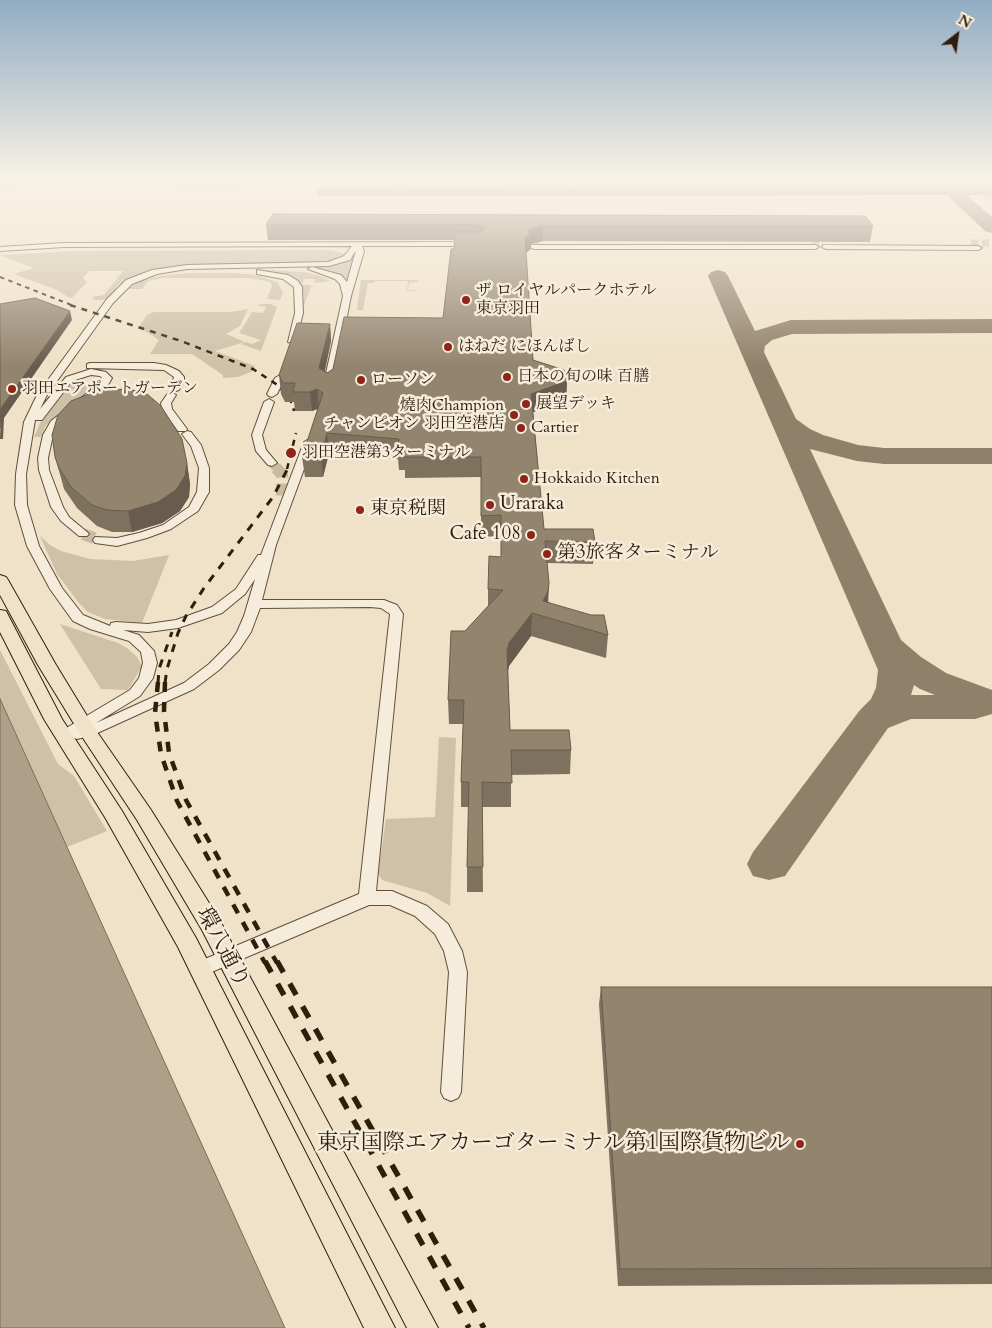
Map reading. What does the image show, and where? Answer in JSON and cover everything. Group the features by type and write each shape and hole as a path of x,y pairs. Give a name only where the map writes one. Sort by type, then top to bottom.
{"main road":[{"name":"環八通り","path":"0,580 47,665 85,728 144,815 211,925 423,1328"},
{"path":"0,615 63,736"},
{"name":"環八通り","path":"63,736 116,816 149,873 200,969 380,1328"}],"street":[{"path":"85,728 135,693 149,673 150,658 141,644 134,638 86,623 78,618 43,568 23,516 21,499 21,474 29,422 35,407 118,292 129,282 146,274 179,268 325,264 344,260 357,246"},
{"path":"328,387 357,246"},
{"path":"0,250 58,248 478,246"},
{"path":"536,246 814,246"},
{"path":"825,246 974,246"},
{"path":"204,266 293,267 316,270 341,279 345,285 347,296"},
{"path":"118,292 146,279 180,272 253,271 281,276 295,282 299,295 299,313 289,354"},
{"path":"63,366 160,367 176,373 179,381 166,403 167,409 196,445 204,468 203,492 194,509 167,527 143,536 117,542 99,540"},
{"path":"28,431 70,379 91,372 103,374 108,378 60,418 48,435 43,458 44,470 54,500 65,519 84,534"},
{"path":"272,463 261,451 257,435 280,378"},
{"path":"63,736 188,686 214,667 234,647 244,632 255,604 282,506 312,432"},
{"path":"70,608 96,621 121,627 148,628 191,620 217,610 234,598 248,582 270,545"},
{"path":"255,604 370,603 384,604 392,608 397,614 367,898"},
{"path":"200,969 367,898 392,898 421,911 442,929 453,951 458,972 451,1092"}],"shaded area":[{"path":"331,250 345,254 341,258 320,263 186,265 165,268 129,278 118,285 108,299 104,300 94,300 92,297 104,295 123,271 89,271 83,278 87,282 70,298 57,290 14,274 33,268 0,255 73,251"},
{"path":"355,252 348,281 336,273 312,267 343,263 353,257"},
{"path":"253,269 304,272 330,281 314,283 315,279 304,279 302,285 312,285 303,308 304,295 299,283 287,275"},
{"path":"192,273 257,275 277,282 283,292 280,300 269,299 267,298 272,286 270,282 250,278 164,278 148,281 142,289 126,289 141,281 159,276"},
{"path":"361,280 417,280 420,281 409,283 408,290 422,291 407,291 408,281 375,281 374,283 368,283 363,310 357,310"},
{"path":"260,304 271,304 277,307 261,351 241,344 246,342 252,344 261,340 239,333 252,312 263,313 266,307 258,306"},
{"path":"248,309 240,326 226,334 245,342 215,351 255,366 253,371 238,377 223,378 223,375 192,354 150,354 159,340 139,327 147,315 153,312 230,312"},
{"path":"73,382 94,385 49,422 41,437 34,437 42,419"},
{"path":"40,536 50,545 61,551 90,559 133,561 169,555 142,623 105,619 88,612 57,574"},
{"path":"60,624 118,643 137,657 142,666 128,690 101,689"},
{"path":"0,650 58,764 74,776 107,831 67,847 0,699"},
{"path":"0,699 67,847 285,1328 0,1328"},
{"path":"439,737 456,738 450,906 427,893 382,880 378,873 386,819 435,817"}],"building":[{"name":"第3旅客ターミナル","path":"454,243 525,243 533,360 564,370 567,381 531,394 544,529 593,529 595,542 545,541 549,583 548,591 543,601 591,615 604,615 608,635 532,613 509,643 507,651 510,730 569,730 571,750 511,750 512,783 482,782 483,867 467,867 469,782 461,782 464,700 448,700 451,631 465,631 503,590 488,589 489,556 501,557 501,515 481,516 481,457 404,457 405,450 398,450 399,439 327,433 321,456 302,457 323,393 317,389 310,392 293,392 295,383 283,383 279,375 297,323 330,324 319,368 327,373 333,369 344,317 443,318 451,249 454,249"},
{"name":"羽田エアポートガーデン","path":"35,298 70,311 1,408 0,428 0,304"},
{"path":"129,389 147,394 161,406 182,439 187,463 185,476 176,490 158,502 128,511 107,510 92,505 71,487 59,468 55,457 52,435 58,415 71,401 99,390"},
{"name":"東京国際エアカーゴターミナル第1国際貨物ビル","path":"601,987 992,987 992,1268 620,1269"}],"taxiway":[{"path":"718,276 886,645"},
{"path":"753,351 754,344 764,335 791,327 992,326"},
{"path":"785,423 800,435 813,441 857,453 884,456 992,456"},
{"path":"874,719 888,704 895,688 896,670 886,645"},
{"path":"886,645 908,665 933,681 973,697 992,702"},
{"path":"874,719 891,711 911,707 975,707"},
{"path":"769,864 874,719"}],"tunnel":[{"path":"971,243 992,243"},
{"path":"513,244 538,244"},
{"path":"812,244 823,244"},
{"path":"272,463 278,469"},
{"path":"276,468 282,474 282,500"},
{"path":"83,534 99,540"}],"railway":[{"path":"0,277 74,306"},
{"path":"70,305 181,341 253,369 279,386 292,403 294,411"},
{"path":"287,469 296,433"},
{"path":"165,683 167,669 178,633 186,616 204,588 273,497 288,468"},
{"path":"158,683 159,669 172,632"},
{"path":"158,682 155,713 161,754 177,801 265,963"},
{"path":"165,682 164,711 169,753 186,800 277,963"},
{"path":"265,961 469,1328"},
{"path":"277,961 484,1328"}],"place":[{"name":"ザ ロイヤルパークホテル 東京羽田","path":"466,300"},
{"name":"はねだ にほんばし","path":"448,347"},
{"name":"日本の旬の味 百膳","path":"507,377"},
{"name":"ローソン","path":"361,380"},
{"name":"羽田エアポートガーデン","path":"12,389"},
{"name":"展望デッキ","path":"526,404"},
{"name":"燒肉Champion チャンピオン 羽田空港店","path":"514,415"},
{"name":"Cartier","path":"521,428"},
{"name":"羽田空港第3ターミナル","path":"291,453"},
{"name":"Hokkaido Kitchen","path":"524,479"},
{"name":"Uraraka","path":"490,505"},
{"name":"東京税関","path":"360,510"},
{"name":"Cafe 108","path":"531,535"},
{"name":"第3旅客ターミナル","path":"547,554"},
{"name":"東京国際エアカーゴターミナル第1国際貨物ビル","path":"800,1144"}]}
